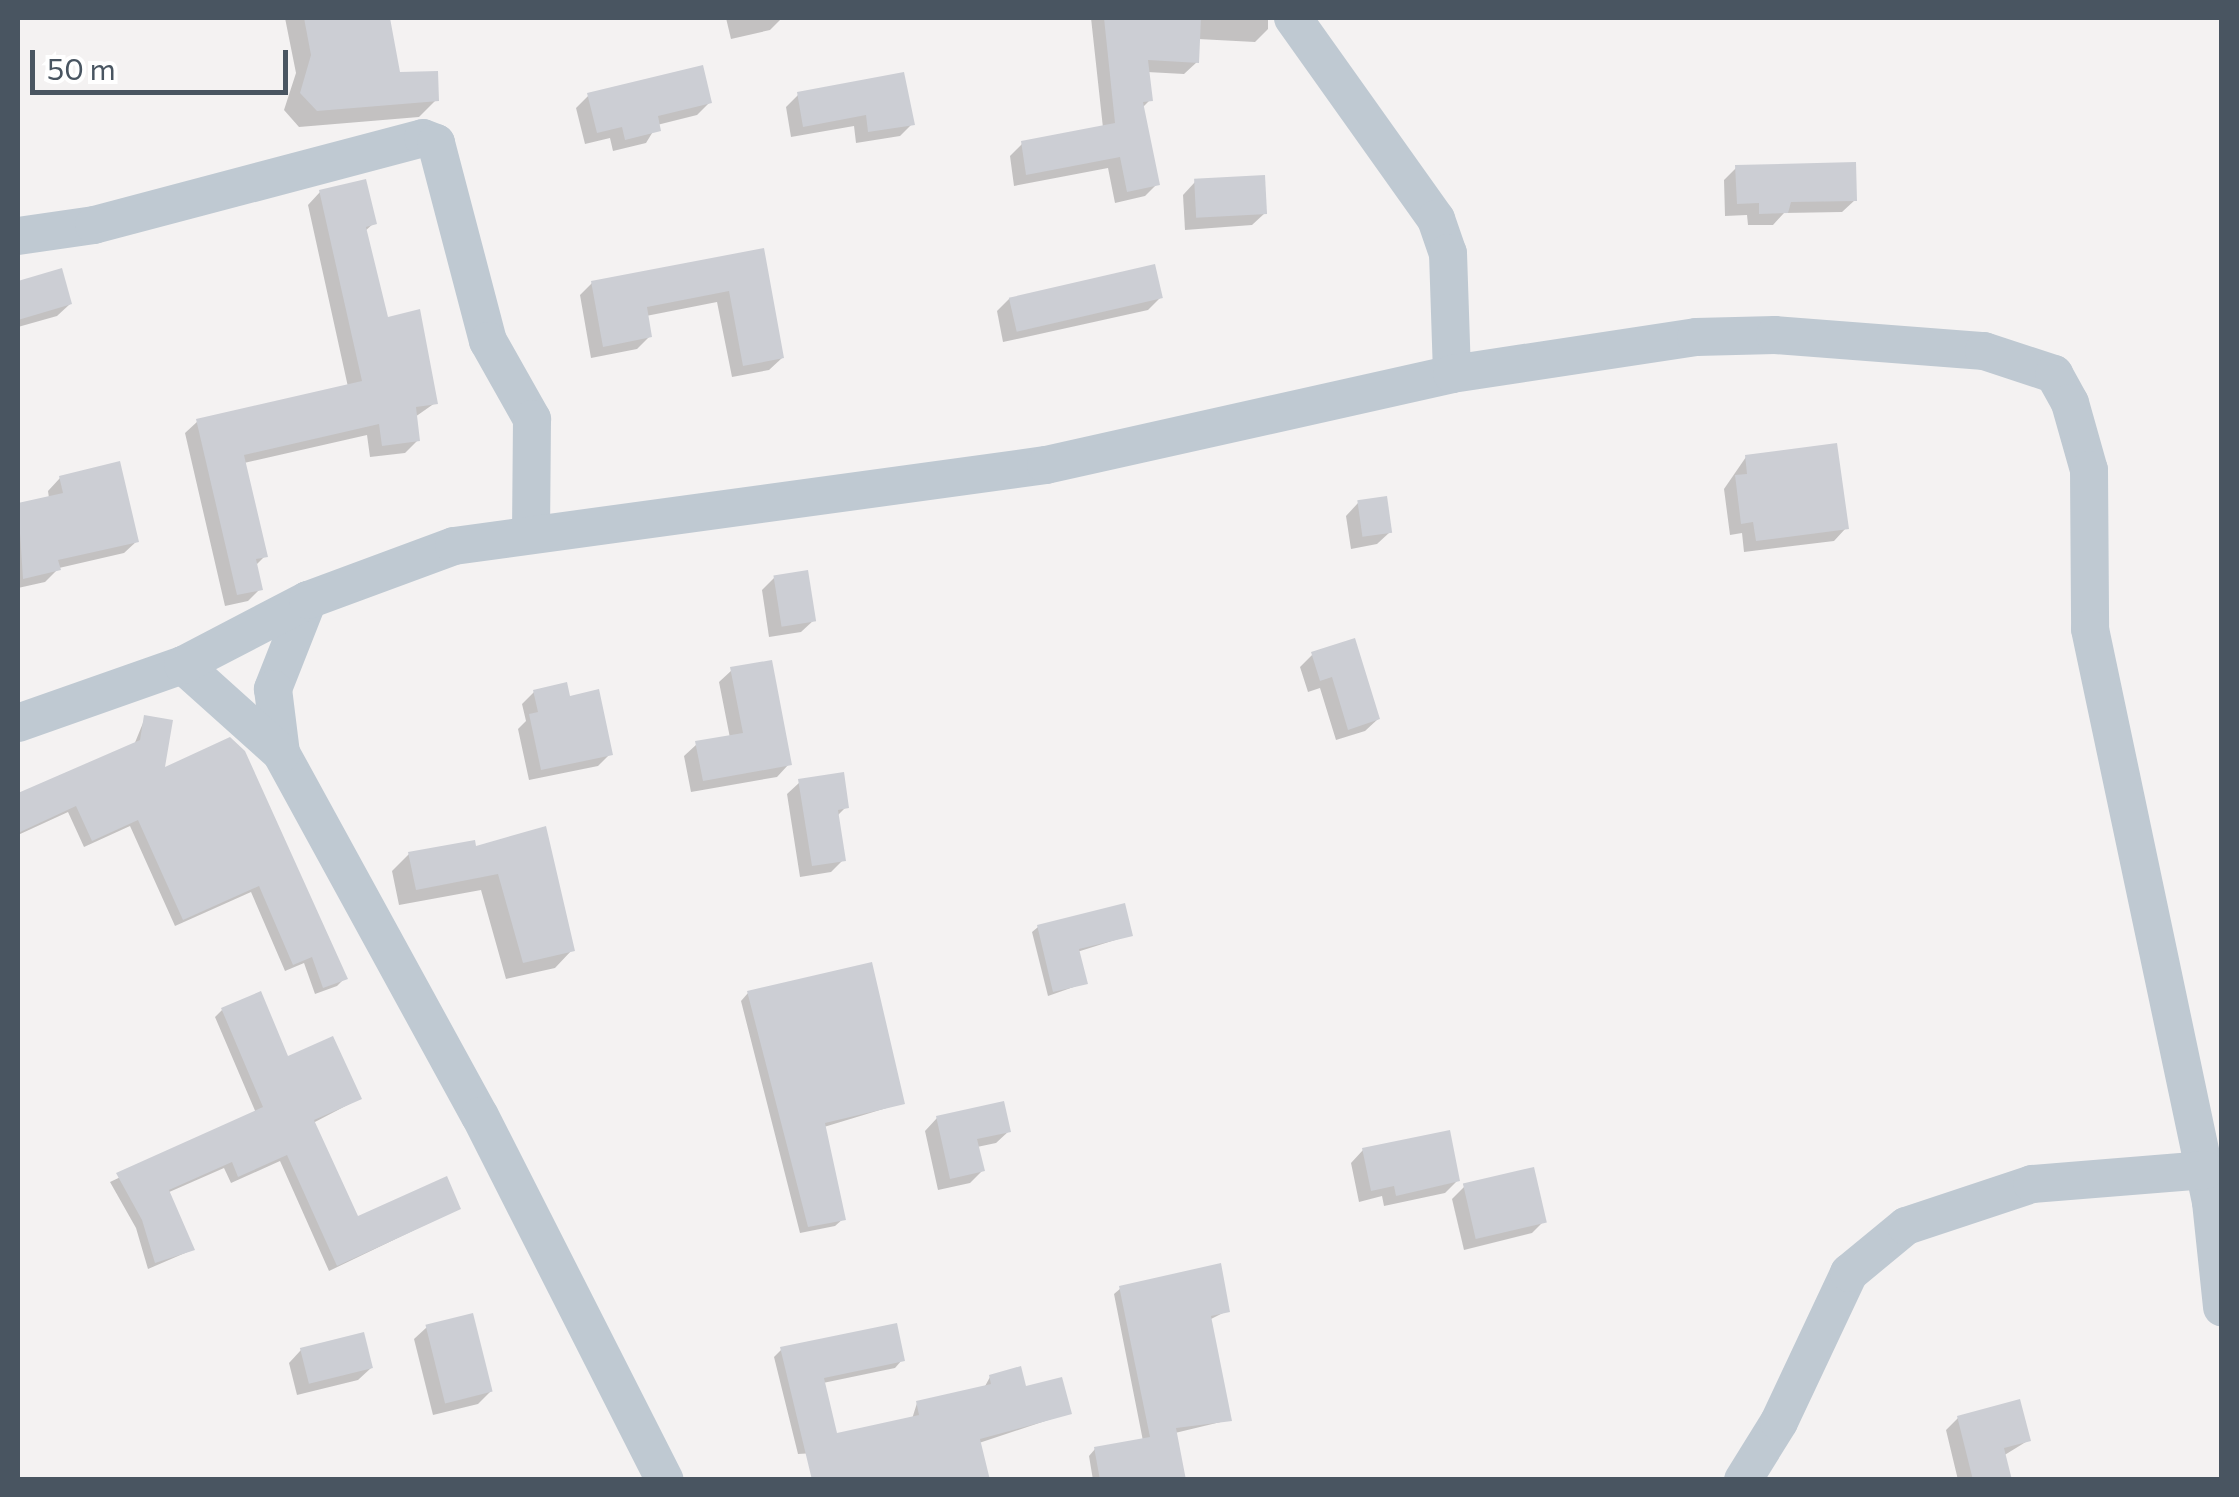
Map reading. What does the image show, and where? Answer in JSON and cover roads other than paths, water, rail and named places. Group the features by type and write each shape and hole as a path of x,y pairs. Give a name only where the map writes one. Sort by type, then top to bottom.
{"street":[{"path":"1292,18 1436,219 1448,253 1452,374"},
{"path":"18,236 94,225 423,138 436,143 488,342 532,419 531,535"},
{"path":"18,724 184,664 308,600 454,546 1046,465 1452,374 1696,337 1775,335 1984,351 2054,374 2070,403 2089,470 2090,629 2204,1170 2222,1307"},
{"path":"281,754 273,689 308,600"},
{"path":"184,664 281,754 480,1116 665,1480"},
{"path":"1742,1480 1779,1422 1849,1273 1906,1226 2032,1184 2204,1170"}]}
